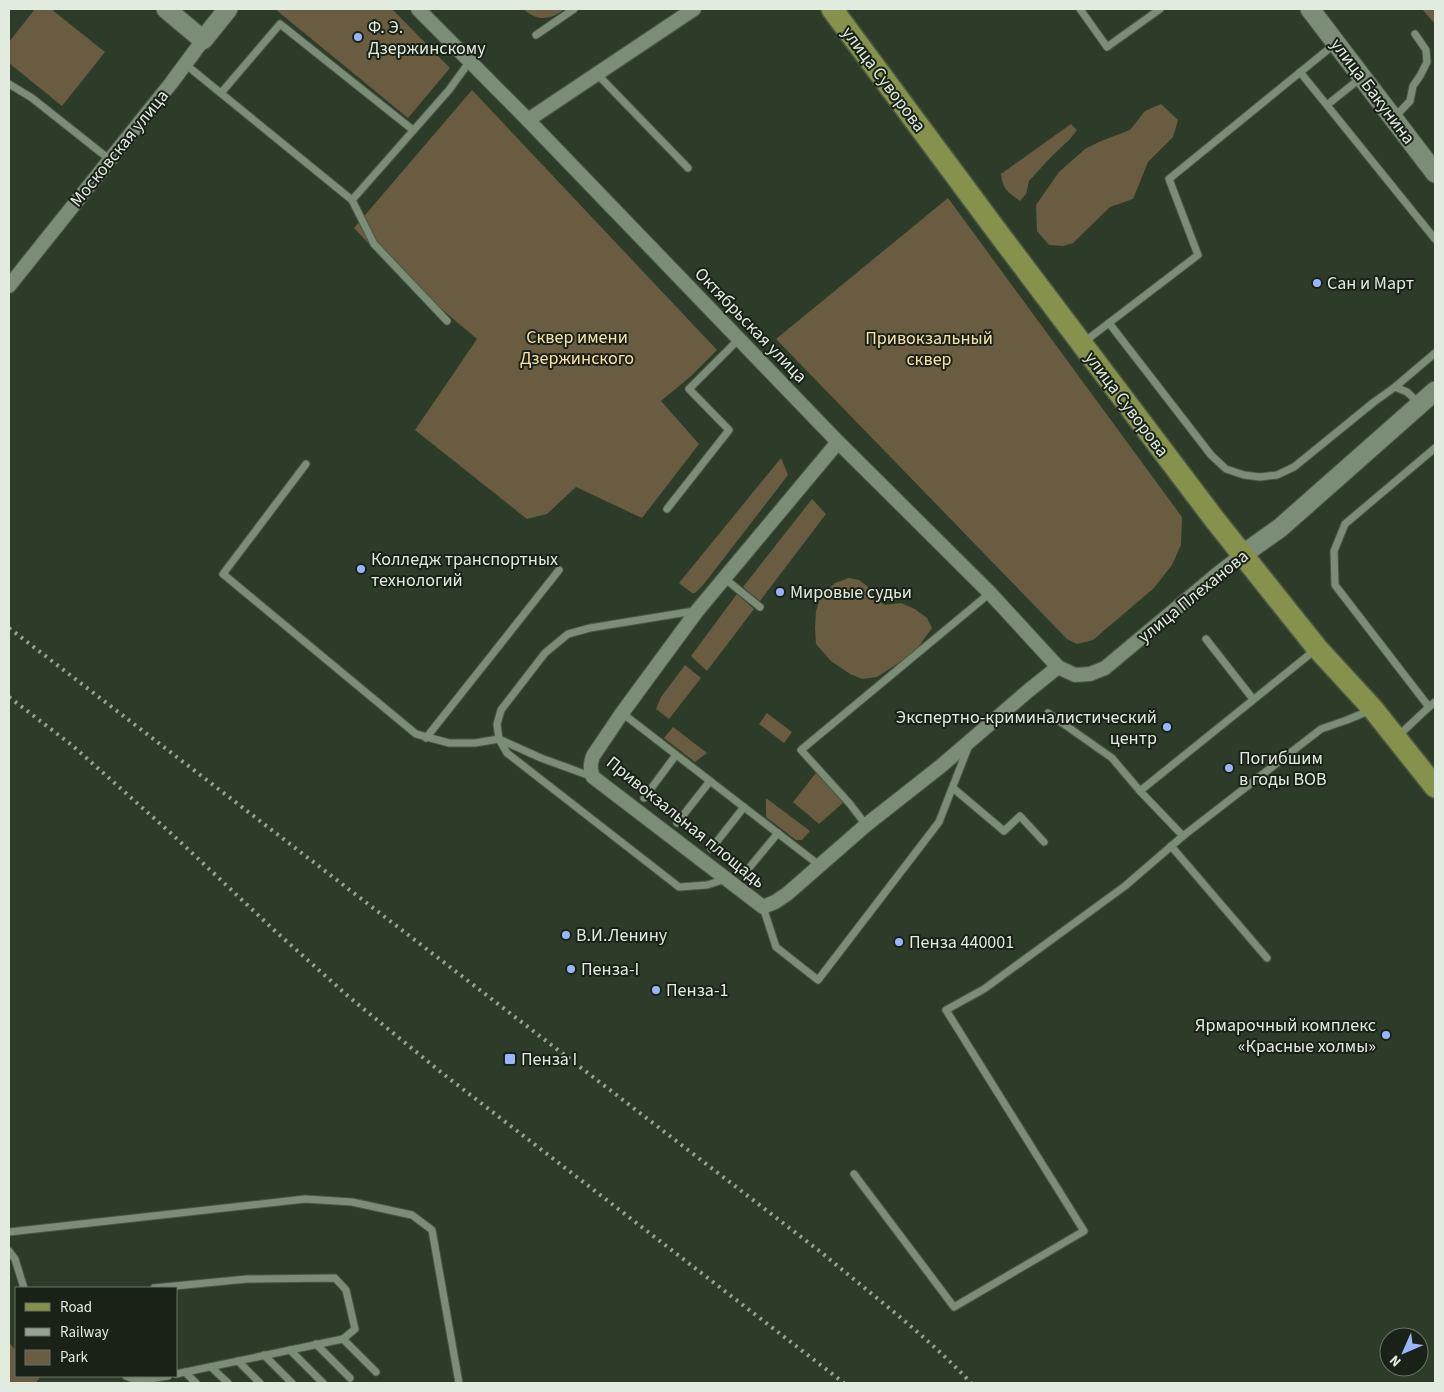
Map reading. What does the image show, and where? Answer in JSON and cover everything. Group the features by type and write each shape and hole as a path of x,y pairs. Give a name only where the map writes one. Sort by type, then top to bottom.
{"main road":[{"path":"166,9 204,40"},
{"name":"Московская улица","path":"204,40 228,9"},
{"name":"улица Суворова","path":"832,9 1242,555 1318,648 1373,709 1435,787"},
{"name":"улица Бакунина","path":"1310,9 1435,173"},
{"name":"улица Плеханова","path":"1242,555 1280,528 1435,391"}],"street":[{"name":"Октябрьская улица","path":"418,9 528,120 838,442 990,593 1058,667"},
{"path":"528,120 694,9"},
{"name":"Московская улица","path":"9,286 204,40"},
{"name":"Привокзальная площадь","path":"838,442 697,611 622,713 593,756 590,763 593,777 763,907 787,894 866,825 972,740"},
{"name":"улица Плеханова","path":"1058,667 1075,675 1090,674 1105,668 1220,571 1242,555"},
{"path":"972,740 1058,667"}],"lane":[{"path":"536,36 574,9"},
{"path":"1080,9 1107,47 1160,9"},
{"path":"221,93 280,24 414,130"},
{"path":"1394,118 1410,101 1413,86 1427,62 1426,50 1415,34"},
{"path":"1082,344 1198,255 1169,180 1336,43"},
{"path":"352,200 449,90 470,61"},
{"path":"185,64 352,200 374,244 446,321"},
{"path":"1300,72 1435,239"},
{"path":"597,74 688,168"},
{"path":"1327,105 1362,77"},
{"path":"9,84 32,98 110,160"},
{"path":"1109,323 1211,455 1226,469 1244,475 1260,477 1277,475 1294,467 1435,353"},
{"path":"666,509 729,430 688,389 738,339"},
{"path":"1395,387 1407,392 1420,404"},
{"path":"1429,707 1335,585 1334,551 1345,524 1435,448"},
{"path":"306,464 223,574 416,734 449,743 475,743 499,739 541,758 593,777"},
{"path":"426,738 559,570"},
{"path":"724,578 760,608"},
{"path":"866,825 850,804 801,750 990,593"},
{"path":"697,611 590,628 568,634 545,653 500,710 497,724 499,739 507,753 679,886 707,885 727,879"},
{"path":"1206,639 1253,699"},
{"path":"1140,791 1318,648"},
{"path":"1397,738 1435,702"},
{"path":"854,1174 954,1308 1084,1231 946,1010 984,988 1125,886 1182,836 1321,729 1373,709"},
{"path":"622,713 819,865"},
{"path":"1048,713 1112,758 1182,836"},
{"path":"763,907 776,947 818,980 939,822 972,740"},
{"path":"644,798 676,755"},
{"path":"677,824 710,781"},
{"path":"953,788 1004,831 1020,816 1044,842"},
{"path":"711,849 744,807"},
{"path":"744,874 778,834"},
{"path":"1171,846 1267,958"},
{"path":"9,1232 305,1199 352,1202 412,1215 432,1230 459,1383"},
{"path":"9,1251 15,1259 24,1287"},
{"path":"164,1287 247,1279 335,1278 346,1290 355,1329 343,1339 178,1374"},
{"path":"343,1339 376,1372"},
{"path":"316,1344 350,1378"},
{"path":"290,1350 324,1383"},
{"path":"264,1356 292,1383"},
{"path":"238,1361 260,1383"},
{"path":"211,1366 228,1383"},
{"path":"185,1372 196,1383"},
{"path":"138,1382 161,1380"}],"green space":[{"path":"35,9 51,9 105,52 62,106 9,63 9,42"},
{"path":"275,9 392,9 450,68 408,118"},
{"path":"523,9 565,9 549,17 539,18"},
{"path":"1422,9 1435,9 1435,24"},
{"name":"Сквер имени Дзержинского","path":"472,90 717,350 690,377 661,401 699,444 642,518 576,487 547,514 527,519 415,430 477,339 386,262 354,228"},
{"path":"1161,104 1178,120 1173,137 1148,162 1133,199 1110,207 1073,243 1063,246 1049,245 1037,231 1036,205 1059,172 1085,149 1130,130 1145,111"},
{"path":"1071,124 1077,130 1029,181 1026,194 1020,201 1009,193 1003,183 1001,174"},
{"name":"Привокзальный сквер","path":"948,198 1182,517 1181,545 1172,565 1154,588 1093,640 1077,644 1067,639 776,339"},
{"path":"781,458 788,475 704,584 695,593 692,593 679,583"},
{"path":"812,499 826,514 760,601 743,587"},
{"path":"849,578 859,580 867,586 875,598 885,605 901,603 915,609 927,618 932,628 914,653 877,677 862,679 850,674 831,661 816,644 816,611 821,595 835,583"},
{"path":"737,594 754,609 707,671 691,656"},
{"path":"685,665 701,678 669,719 656,709 661,697"},
{"path":"767,713 792,732 784,743 759,724"},
{"path":"673,727 707,753 695,762 664,738"},
{"path":"816,773 844,802 819,824 793,802"},
{"path":"766,798 810,831 802,840 796,840 766,817"},
{"path":"9,1342 15,1350 15,1377 40,1377 36,1383 9,1383"}],"railway":[{"path":"9,628 822,1253 917,1332 971,1383"},
{"path":"9,697 73,746 349,997 442,1073 844,1383"}],"place":[{"name":"Ф. Э. Дзержинскому","path":"358,37"},
{"name":"Сан и Март","path":"1317,283"},
{"name":"Колледж транспортных технологий","path":"361,569"},
{"name":"Мировые судьи","path":"780,592"},
{"name":"Экспертно-криминалистический центр","path":"1167,727"},
{"name":"Погибшим в годы ВОВ","path":"1229,768"},
{"name":"В.И.Ленину","path":"566,935"},
{"name":"Пенза 440001","path":"899,942"},
{"name":"Пенза-I","path":"571,969"},
{"name":"Пенза-1","path":"656,990"},
{"name":"Ярмарочный комплекс «Красные холмы»","path":"1386,1035"},
{"name":"Пенза I","path":"510,1059"}]}
